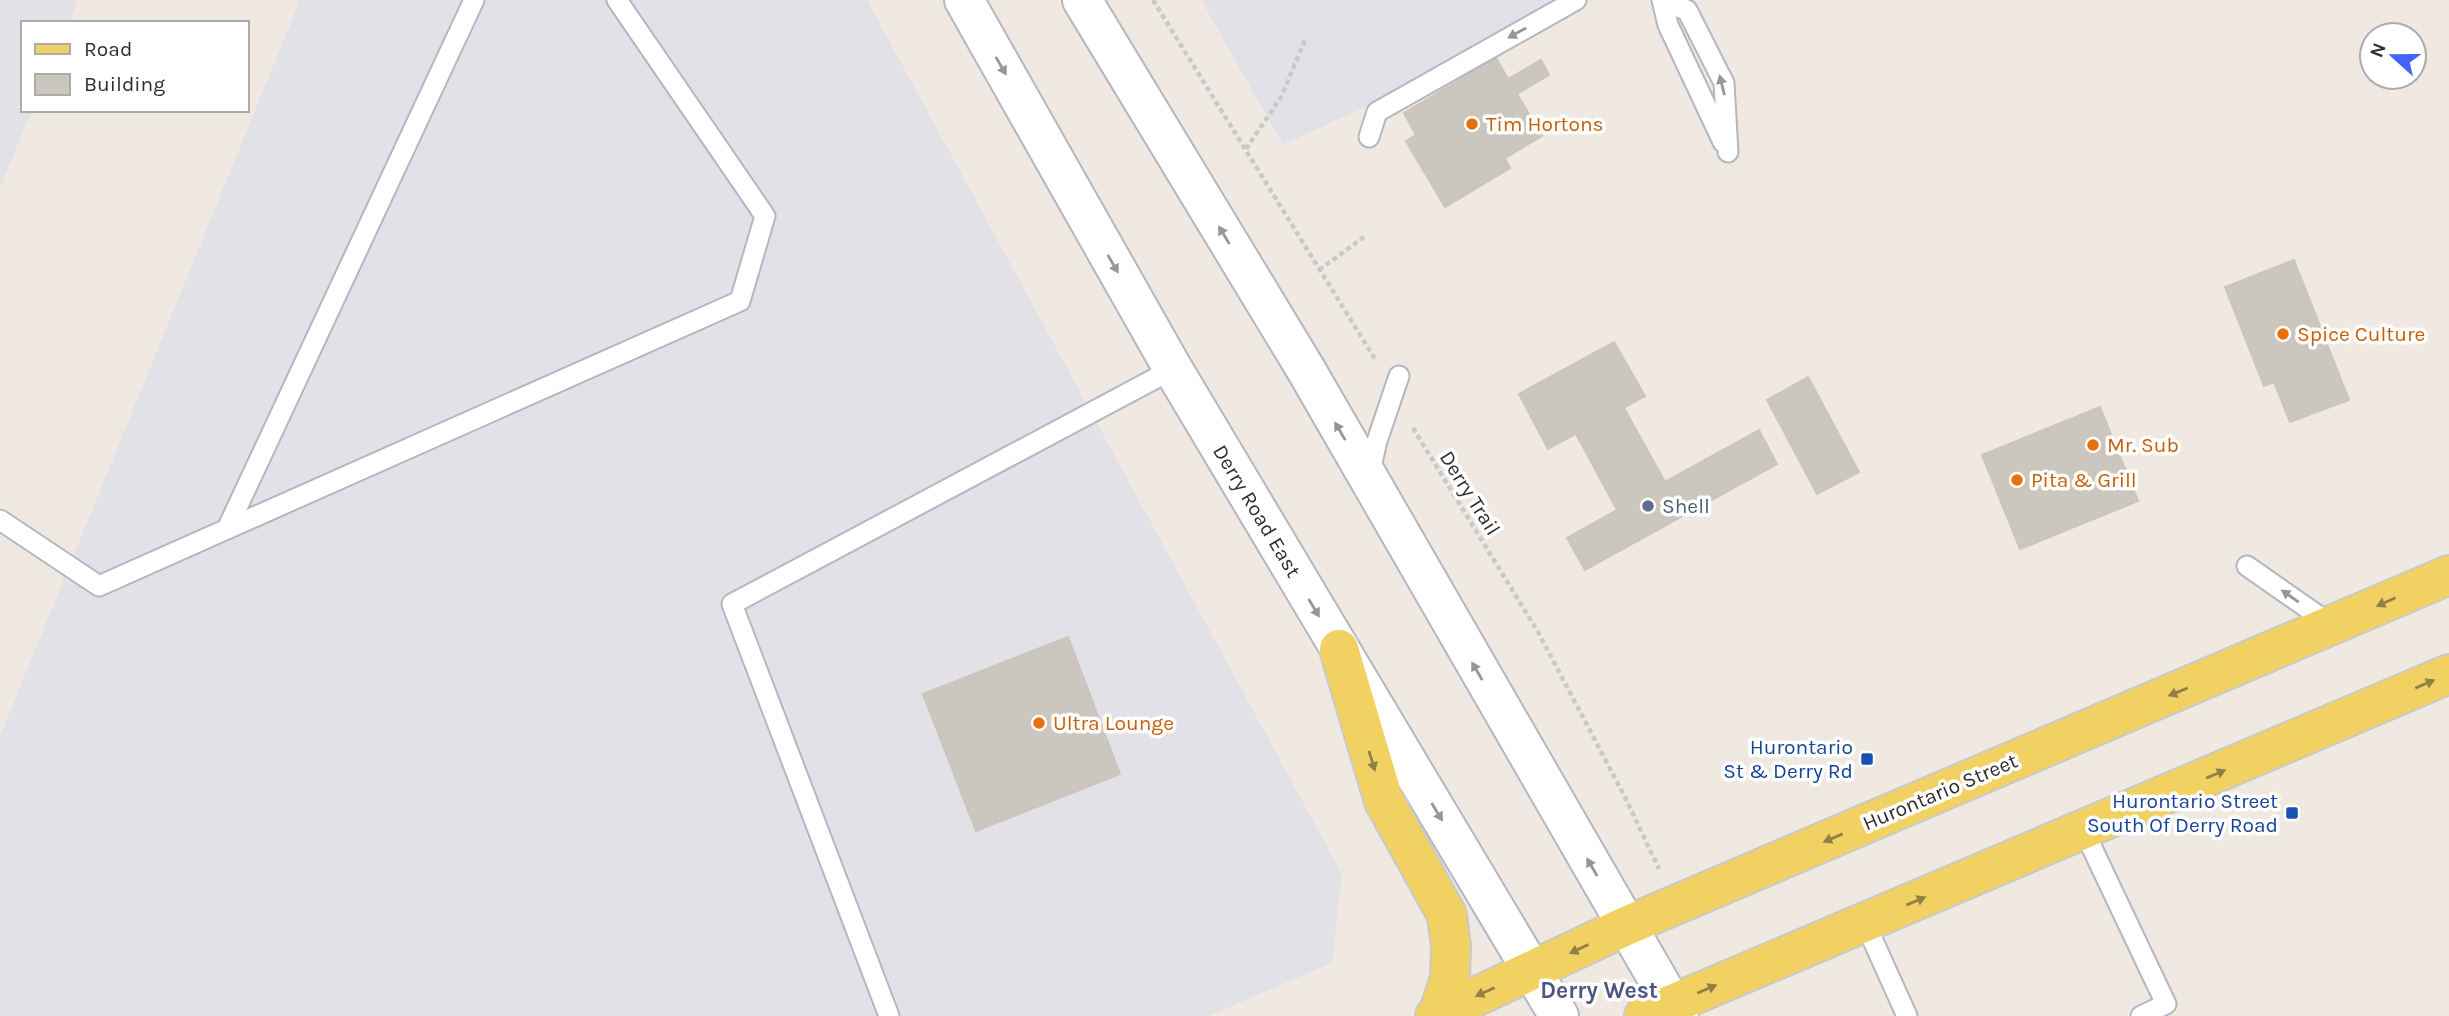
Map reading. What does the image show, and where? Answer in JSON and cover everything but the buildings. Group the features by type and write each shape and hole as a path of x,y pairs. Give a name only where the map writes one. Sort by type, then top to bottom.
{"main road":[{"name":"Derry Road East","path":"964,0 1173,369 1559,1016"},
{"path":"1082,0 1304,368 1626,926 1665,1012 1865,923 2449,674"},
{"name":"Hurontario Street","path":"1437,1015 1626,926 2449,575"},
{"path":"1339,649 1384,801 1447,915 1451,946 1450,978 1437,1015"}],"lane":[{"path":"227,529 474,0"},
{"path":"0,520 99,586 740,301 765,216 617,0"},
{"path":"1369,137 1377,112 1576,0"},
{"path":"1663,2 1687,10 1724,83 1728,152"},
{"path":"889,1016 732,604 1173,369"},
{"path":"1368,480 1377,441 1397,384"},
{"path":"2247,566 2333,626"},
{"path":"2084,831 2166,1004 2141,1016"},
{"path":"1865,923 1907,1016"}],"path":[{"name":"Derry Trail","path":"1153,0 1320,270 1397,384 1426,452 1538,632 1625,797 1676,905"},
{"path":"1246,150 1281,97 1305,40"},
{"path":"1320,270 1364,237"}],"shaded area":[{"path":"0,0 78,0 70,21 21,21 21,112 31,112 0,188"},
{"path":"300,0 867,0 1342,874 1332,963 1208,1016 0,1016 0,736"},
{"path":"1201,0 1594,0 1283,145"}],"place":[{"name":"Tim Hortons","path":"1472,124"},
{"name":"Spice Culture","path":"2283,334"},
{"name":"Mr. Sub","path":"2093,445"},
{"name":"Pita & Grill","path":"2017,480"},
{"name":"Shell","path":"1648,506"},
{"name":"Ultra Lounge","path":"1039,723"},
{"name":"Hurontario St & Derry Rd","path":"1867,759"},
{"name":"Hurontario Street South Of Derry Road","path":"2292,813"}],"district":[{"name":"Derry West","path":"1599,990"}]}
